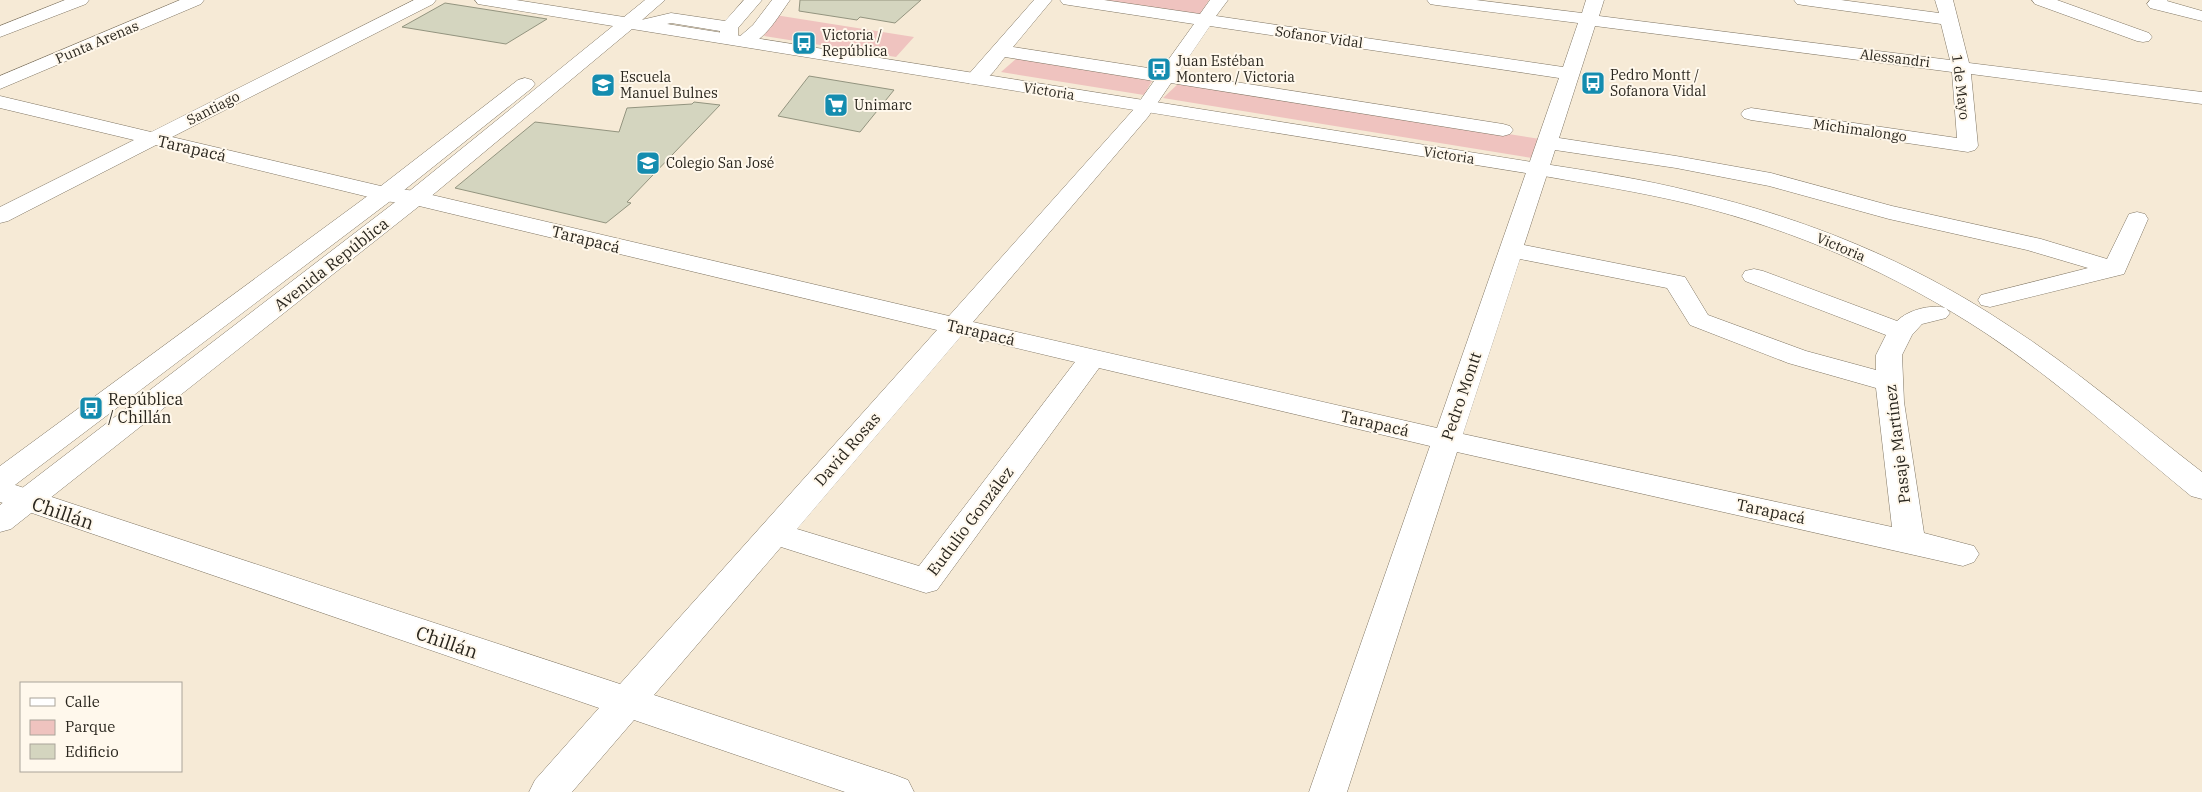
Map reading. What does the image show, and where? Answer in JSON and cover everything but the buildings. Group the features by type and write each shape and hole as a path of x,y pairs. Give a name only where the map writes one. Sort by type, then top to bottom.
{"street":[{"path":"0,32 80,0"},
{"name":"Punta Arenas","path":"0,83 195,0"},
{"name":"Santiago","path":"0,216 427,0"},
{"path":"484,0 608,19 652,11 734,36 759,29 781,0"},
{"path":"734,36 753,0"},
{"path":"975,79 1043,0"},
{"name":"Sofanor Vidal","path":"1069,0 1570,74"},
{"name":"David Rosas","path":"548,792 1147,106 1219,0"},
{"name":"Alessandri","path":"1436,0 2202,98"},
{"name":"Pedro Montt","path":"1328,792 1595,0"},
{"path":"1803,0 1949,20"},
{"name":"1 de Mayo","path":"1944,0 1961,67 1968,146"},
{"path":"2041,0 2143,37"},
{"path":"2159,0 2156,4 2202,16"},
{"name":"Avenida República","path":"0,521 13,496 415,198 652,11"},
{"name":"Victoria","path":"652,11 734,36 975,79 1538,169 1660,191 1726,207 1826,240 1893,270 1962,308 2029,352 2198,485"},
{"name":"Avenida República","path":"0,482 385,194 608,19"},
{"name":"Victoria","path":"1001,51 1503,130"},
{"name":"Tarapacá","path":"0,102 385,194 415,198 1447,440 1963,554"},
{"name":"Michimalongo","path":"1751,114 1968,146"},
{"path":"1547,142 1763,178 1889,212 2033,244 2115,269"},
{"path":"2115,269 2137,219"},
{"path":"1510,250 1676,282 1699,320 1797,357 1890,383"},
{"path":"1990,300 2115,269"},
{"path":"1754,276 1900,332"},
{"name":"Pasaje Martínez","path":"1909,541 1890,402 1889,355 1900,332 1913,319 1937,313"},
{"name":"Eudulio González","path":"774,534 926,581 1092,358"},
{"name":"Chillán","path":"13,496 895,792"}],"green space":[{"path":"1090,0 1209,0 1200,15"},
{"path":"775,15 914,37 896,57 764,36"},
{"path":"1017,58 1153,79 1144,95 1001,72"},
{"path":"1179,83 1540,139 1532,158 1163,98"}],"place":[{"name":"Victoria / República","path":"804,43"},
{"name":"Juan Estéban Montero / Victoria","path":"1159,69"},
{"name":"Pedro Montt / Sofanora Vidal","path":"1593,83"},
{"name":"Escuela Manuel Bulnes","path":"603,85"},
{"name":"Unimarc","path":"836,105"},
{"name":"Colegio San José","path":"648,163"},
{"name":"República / Chillán","path":"91,408"}]}
